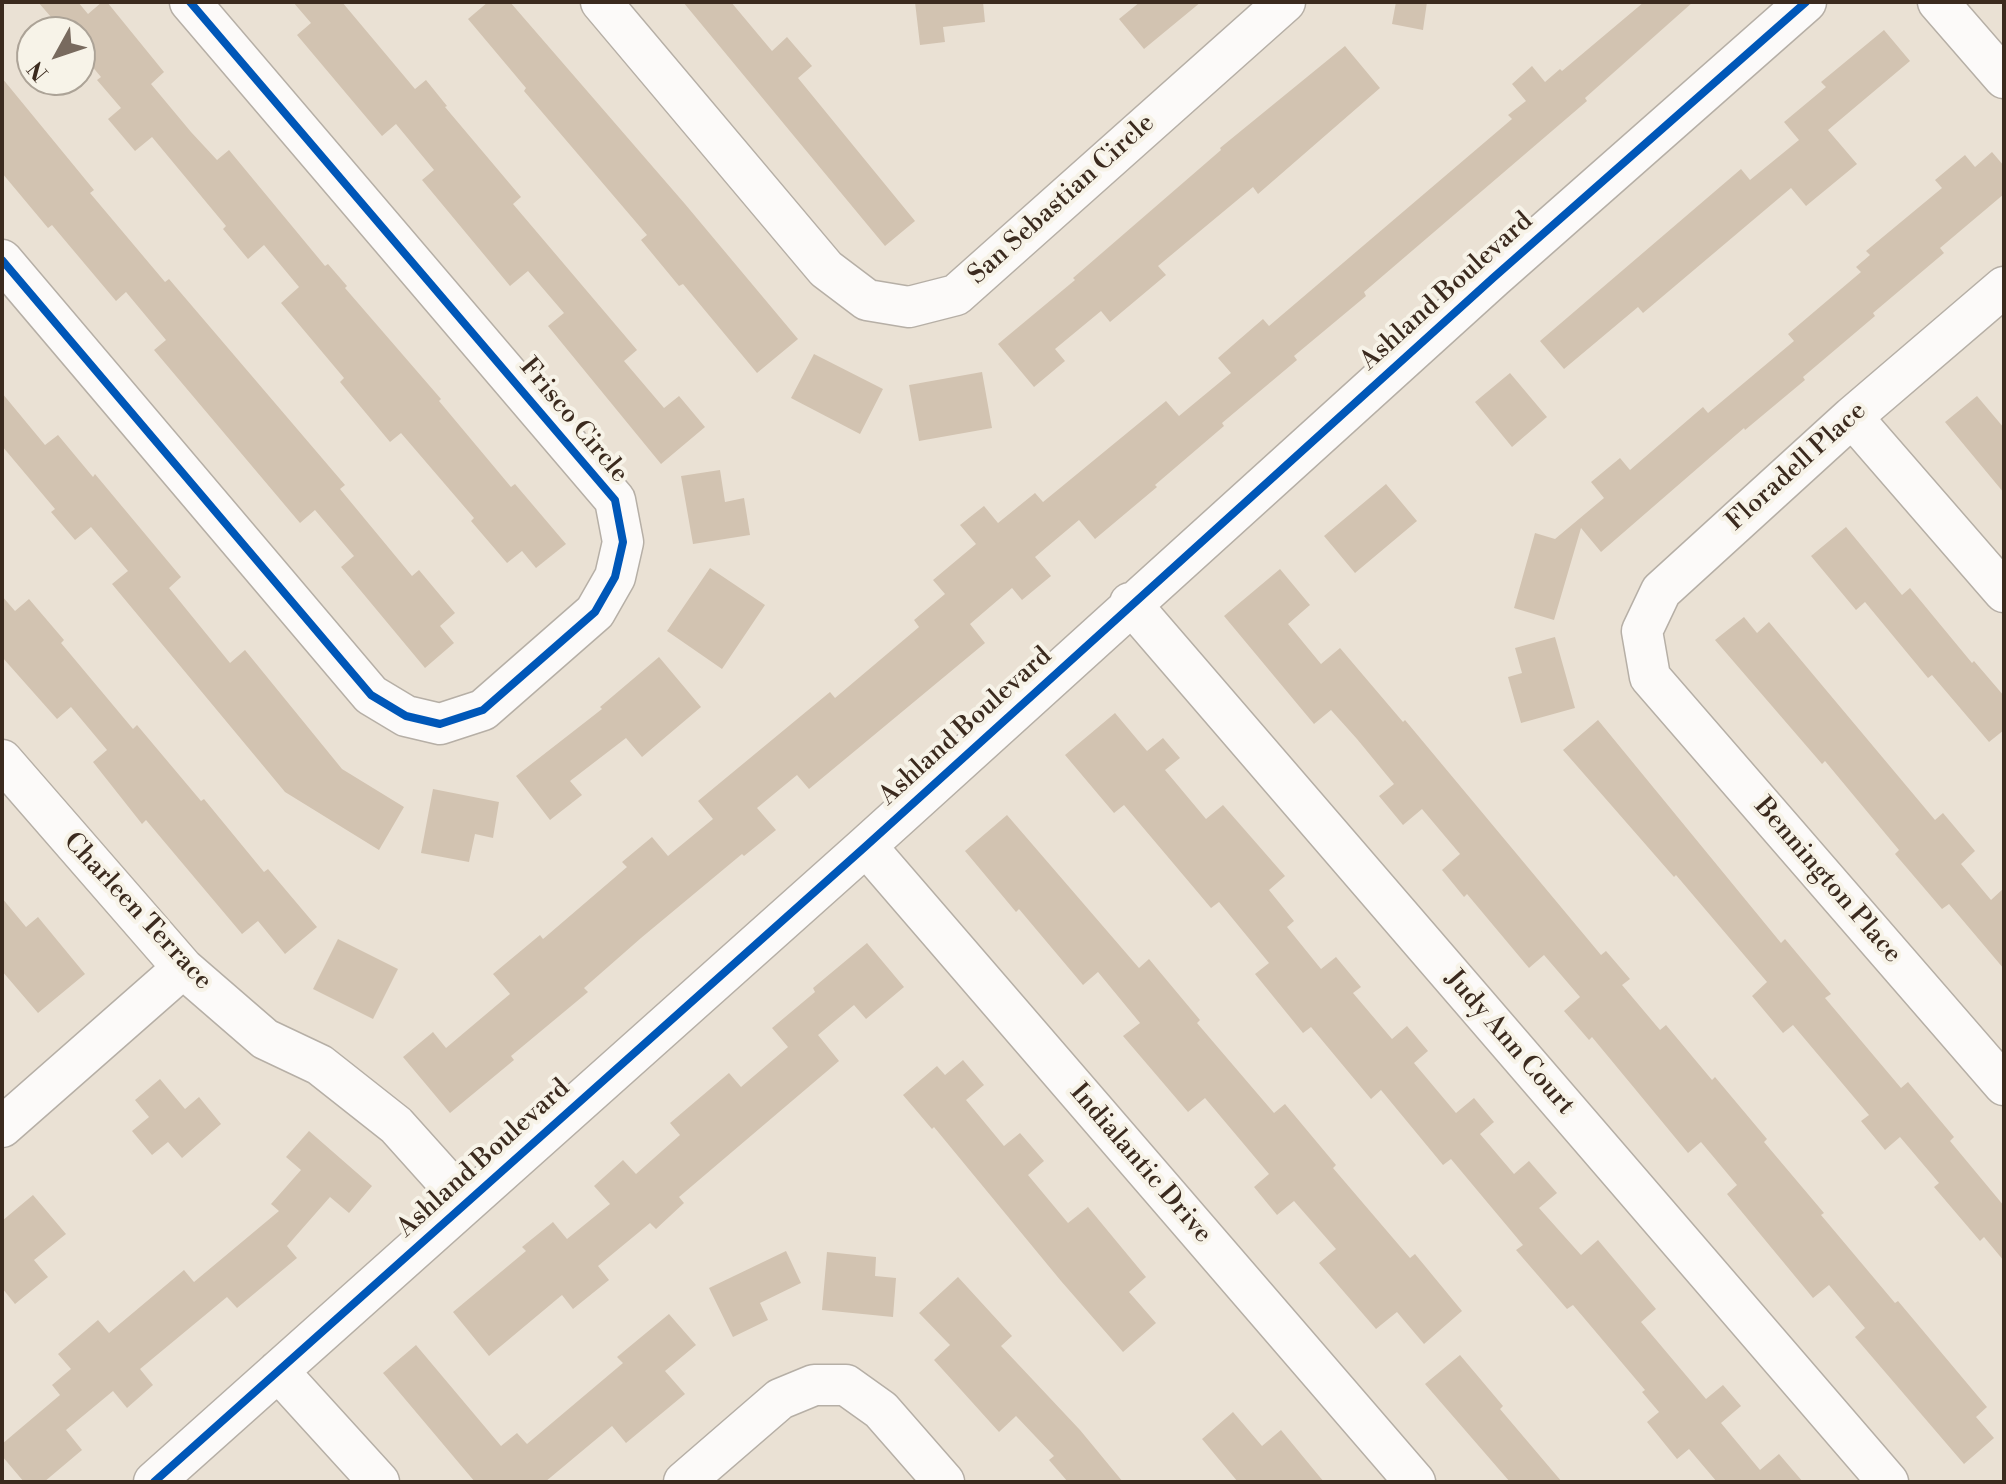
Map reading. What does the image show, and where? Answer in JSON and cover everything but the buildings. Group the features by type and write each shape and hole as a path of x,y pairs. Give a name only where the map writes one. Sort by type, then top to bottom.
{"street":[{"name":"Frisco Circle","path":"2,260 371,695 406,716 440,724 483,710 595,612 615,577 623,542 615,500 190,2"},
{"name":"San Sebastian Circle","path":"601,2 826,269 867,300 909,307 956,295 1285,2"},
{"name":"Ashland Boulevard","path":"154,1482 866,846 1130,603 1806,2"},
{"path":"1938,2 2004,78"},
{"name":"Floradell Place","path":"1650,677 1642,631 1661,591 1852,417 2004,287"},
{"path":"1852,417 2004,592"},
{"name":"Judy Ann Court","path":"1130,603 1888,1482"},
{"name":"Bennington Place","path":"1650,677 2004,1085"},
{"name":"Charleen Terrace","path":"2,760 183,968 265,1039 320,1065 396,1125 466,1203"},
{"name":"Indialantic Drive","path":"866,846 1415,1482"},
{"path":"2,1127 183,968"},
{"path":"278,1371 379,1482"},
{"path":"684,1482 780,1399 814,1385 846,1385 881,1410 944,1482"}],"cycle path":[{"path":"2,260 371,695 406,716 440,724 483,710 595,612 615,577 623,542 615,500 190,2"},
{"path":"154,1482 866,846 1493,278 1806,2"}]}
